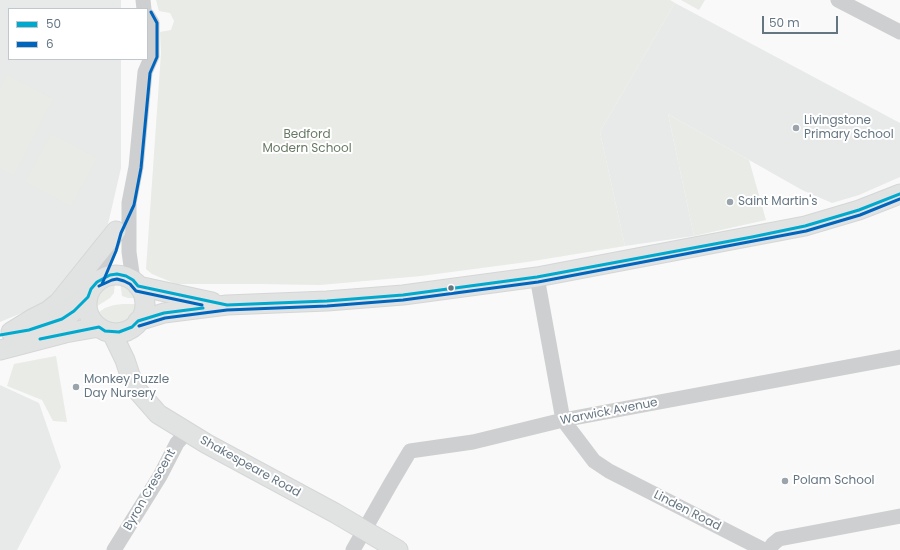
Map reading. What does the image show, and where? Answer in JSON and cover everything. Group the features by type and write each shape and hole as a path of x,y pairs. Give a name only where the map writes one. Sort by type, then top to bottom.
{"main road":[{"path":"0,350 72,332 106,330 126,331 135,324 164,313 227,305 326,301 404,295 537,277 805,226 859,210 900,194"},
{"path":"6,333 48,311 59,302 116,231"},
{"path":"6,333 29,330 62,319 74,311 92,290 110,276 117,274 126,276 136,283 227,305"},
{"path":"125,360 135,324 144,309 142,294 136,283"},
{"path":"92,290 87,306 88,315 106,330"},
{"name":"Shakespeare Road","path":"106,330 125,360 137,390 158,414 207,444 335,513 398,550"}],"street":[{"path":"838,0 900,32"},
{"path":"136,283 128,252 129,203 136,167 143,66 152,56 152,23 148,16"},
{"path":"92,290 111,249 116,231 129,203"},
{"name":"Linden Road","path":"537,277 563,420 594,461 609,471 764,550"},
{"name":"Warwick Avenue","path":"364,531 410,451 473,442 563,420 900,357"},
{"name":"Byron Crescent","path":"114,550 160,476 177,443 187,432"},
{"path":"769,550 779,539 900,516"},
{"path":"353,550 364,531"}],"shaded area":[{"path":"0,0 121,0 121,8 8,8 8,60 121,60 121,168 108,224 66,281 41,305 0,322"},
{"name":"Livingstone Primary School","path":"675,3 900,123 900,177 859,195 832,203 802,190 668,114 694,236 625,246 600,132"},
{"path":"0,385 39,403 61,467 17,550 0,550"}],"green space":[{"name":"Bedford Modern School","path":"156,0 670,0 675,3 600,132 625,246 527,262 421,276 320,285 176,284 152,274 146,269 161,53 160,32 171,30 174,21 170,13 159,11"},
{"path":"681,0 705,0 699,10"},
{"path":"7,75 53,99 14,175 0,168 0,88"},
{"path":"668,114 749,160 766,220 694,236"},
{"path":"51,134 97,158 71,206 25,182"},
{"path":"115,281 114,293 110,298 94,308 95,293 100,287 108,282"},
{"path":"120,281 129,284 139,298 128,298 122,296"},
{"path":"123,304 140,304 137,315 132,321 125,325 117,327 107,325 100,320 96,314 105,308"},
{"path":"56,356 67,422 53,421 42,400 7,386 14,364"}],"transit line":[{"name":"6","path":"102,284 116,251 121,233 134,205 141,168 150,73 157,57 157,23 151,12"},
{"name":"50","path":"0,335 29,330 62,319 74,311 88,297 91,289 97,282 110,275 117,274 126,276 133,280 138,286 227,305 327,301 403,295 537,277 752,237 805,226 859,210 900,194"},
{"name":"6","path":"139,326 165,318 227,310 327,306 403,300 538,282 806,231 860,215 900,199"},
{"name":"6","path":"99,286 117,279 130,284 136,291 202,305"},
{"name":"50","path":"40,339 99,327 105,331 119,332 132,327 138,321 164,313 203,308"}],"place":[{"name":"Livingstone Primary School","path":"796,128"},
{"name":"Saint Martin's","path":"730,202"},
{"name":"Monkey Puzzle Day Nursery","path":"76,387"},
{"name":"Polam School","path":"785,481"}]}
